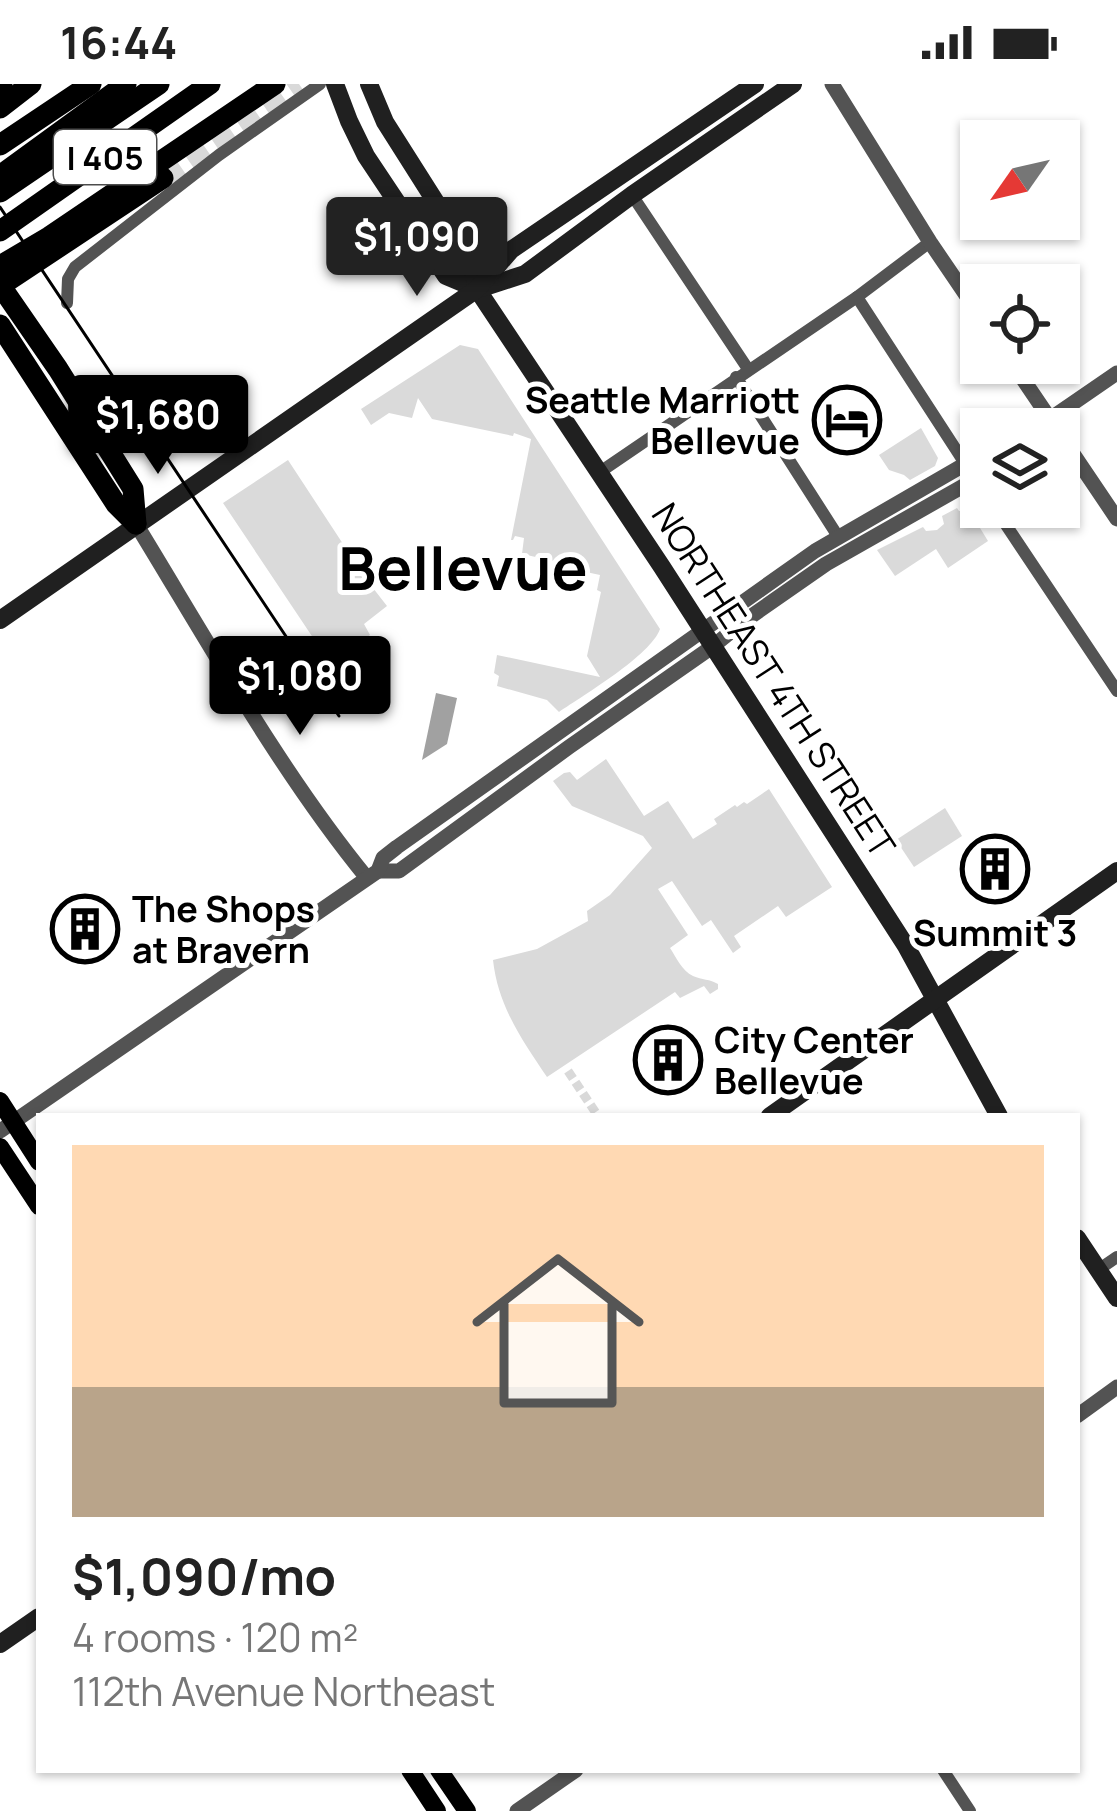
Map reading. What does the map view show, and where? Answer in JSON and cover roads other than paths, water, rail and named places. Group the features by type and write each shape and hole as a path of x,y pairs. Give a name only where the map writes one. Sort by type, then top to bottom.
{"highway":[{"path":"0,108 31,84"},
{"name":"I 405","path":"0,145 91,84"},
{"path":"0,176 126,84"},
{"path":"0,193 159,84"},
{"name":"I 405","path":"0,231 210,84"},
{"path":"48,375 0,285 275,84"},
{"path":"0,266 47,247 163,178"},
{"path":"0,303 47,247"},
{"path":"0,325 48,375 133,488 136,524"}],"main road":[{"name":"NORTHEAST 4TH STREET","path":"335,84 349,121 384,183 446,276 477,289"},
{"name":"NORTHEAST 4TH STREET","path":"369,84 385,122 470,256 477,289 906,946 997,1113"},
{"path":"0,620 477,289 511,250 755,84"},
{"path":"477,289 524,274 793,84"},
{"path":"649,155 662,174"},
{"path":"774,1113 1117,871"},
{"path":"0,1101 7,1126 36,1159"},
{"path":"0,1147 36,1201"},
{"path":"1080,1243 1117,1298"},
{"path":"0,1644 36,1620"},
{"path":"412,1773 437,1811"},
{"path":"442,1773 467,1811"}],"street":[{"path":"67,303 68,279 75,267 219,154 320,84"},
{"path":"832,84 960,286"},
{"path":"632,195 838,538"},
{"path":"600,472 856,298 930,242"},
{"path":"856,298 960,453"},
{"path":"1076,408 1117,373"},
{"path":"1080,467 1117,519"},
{"path":"371,875 399,871 838,538 960,484"},
{"path":"7,1126 371,875 383,857 559,732 707,638 743,622 826,564 960,486"},
{"path":"136,524 303,790 371,875"},
{"path":"1008,528 1117,691"},
{"path":"538,769 540,757 558,742 559,732"},
{"path":"1098,1270 1117,1257"},
{"path":"1080,1414 1117,1387"},
{"path":"518,1811 572,1773"},
{"path":"945,1773 970,1811"}],"tunnel":[{"path":"163,178 299,84"},
{"path":"568,1071 596,1113"}],"tram line":[{"path":"0,207 339,716"}],"place":[{"name":"Seattle Marriott Bellevue","path":"847,420"},
{"name":"Summit 3","path":"995,869"},
{"name":"The Shops at Bravern","path":"85,929"},
{"name":"City Center Bellevue","path":"668,1060"}],"district":[{"name":"Bellevue","path":"463,567"}]}
